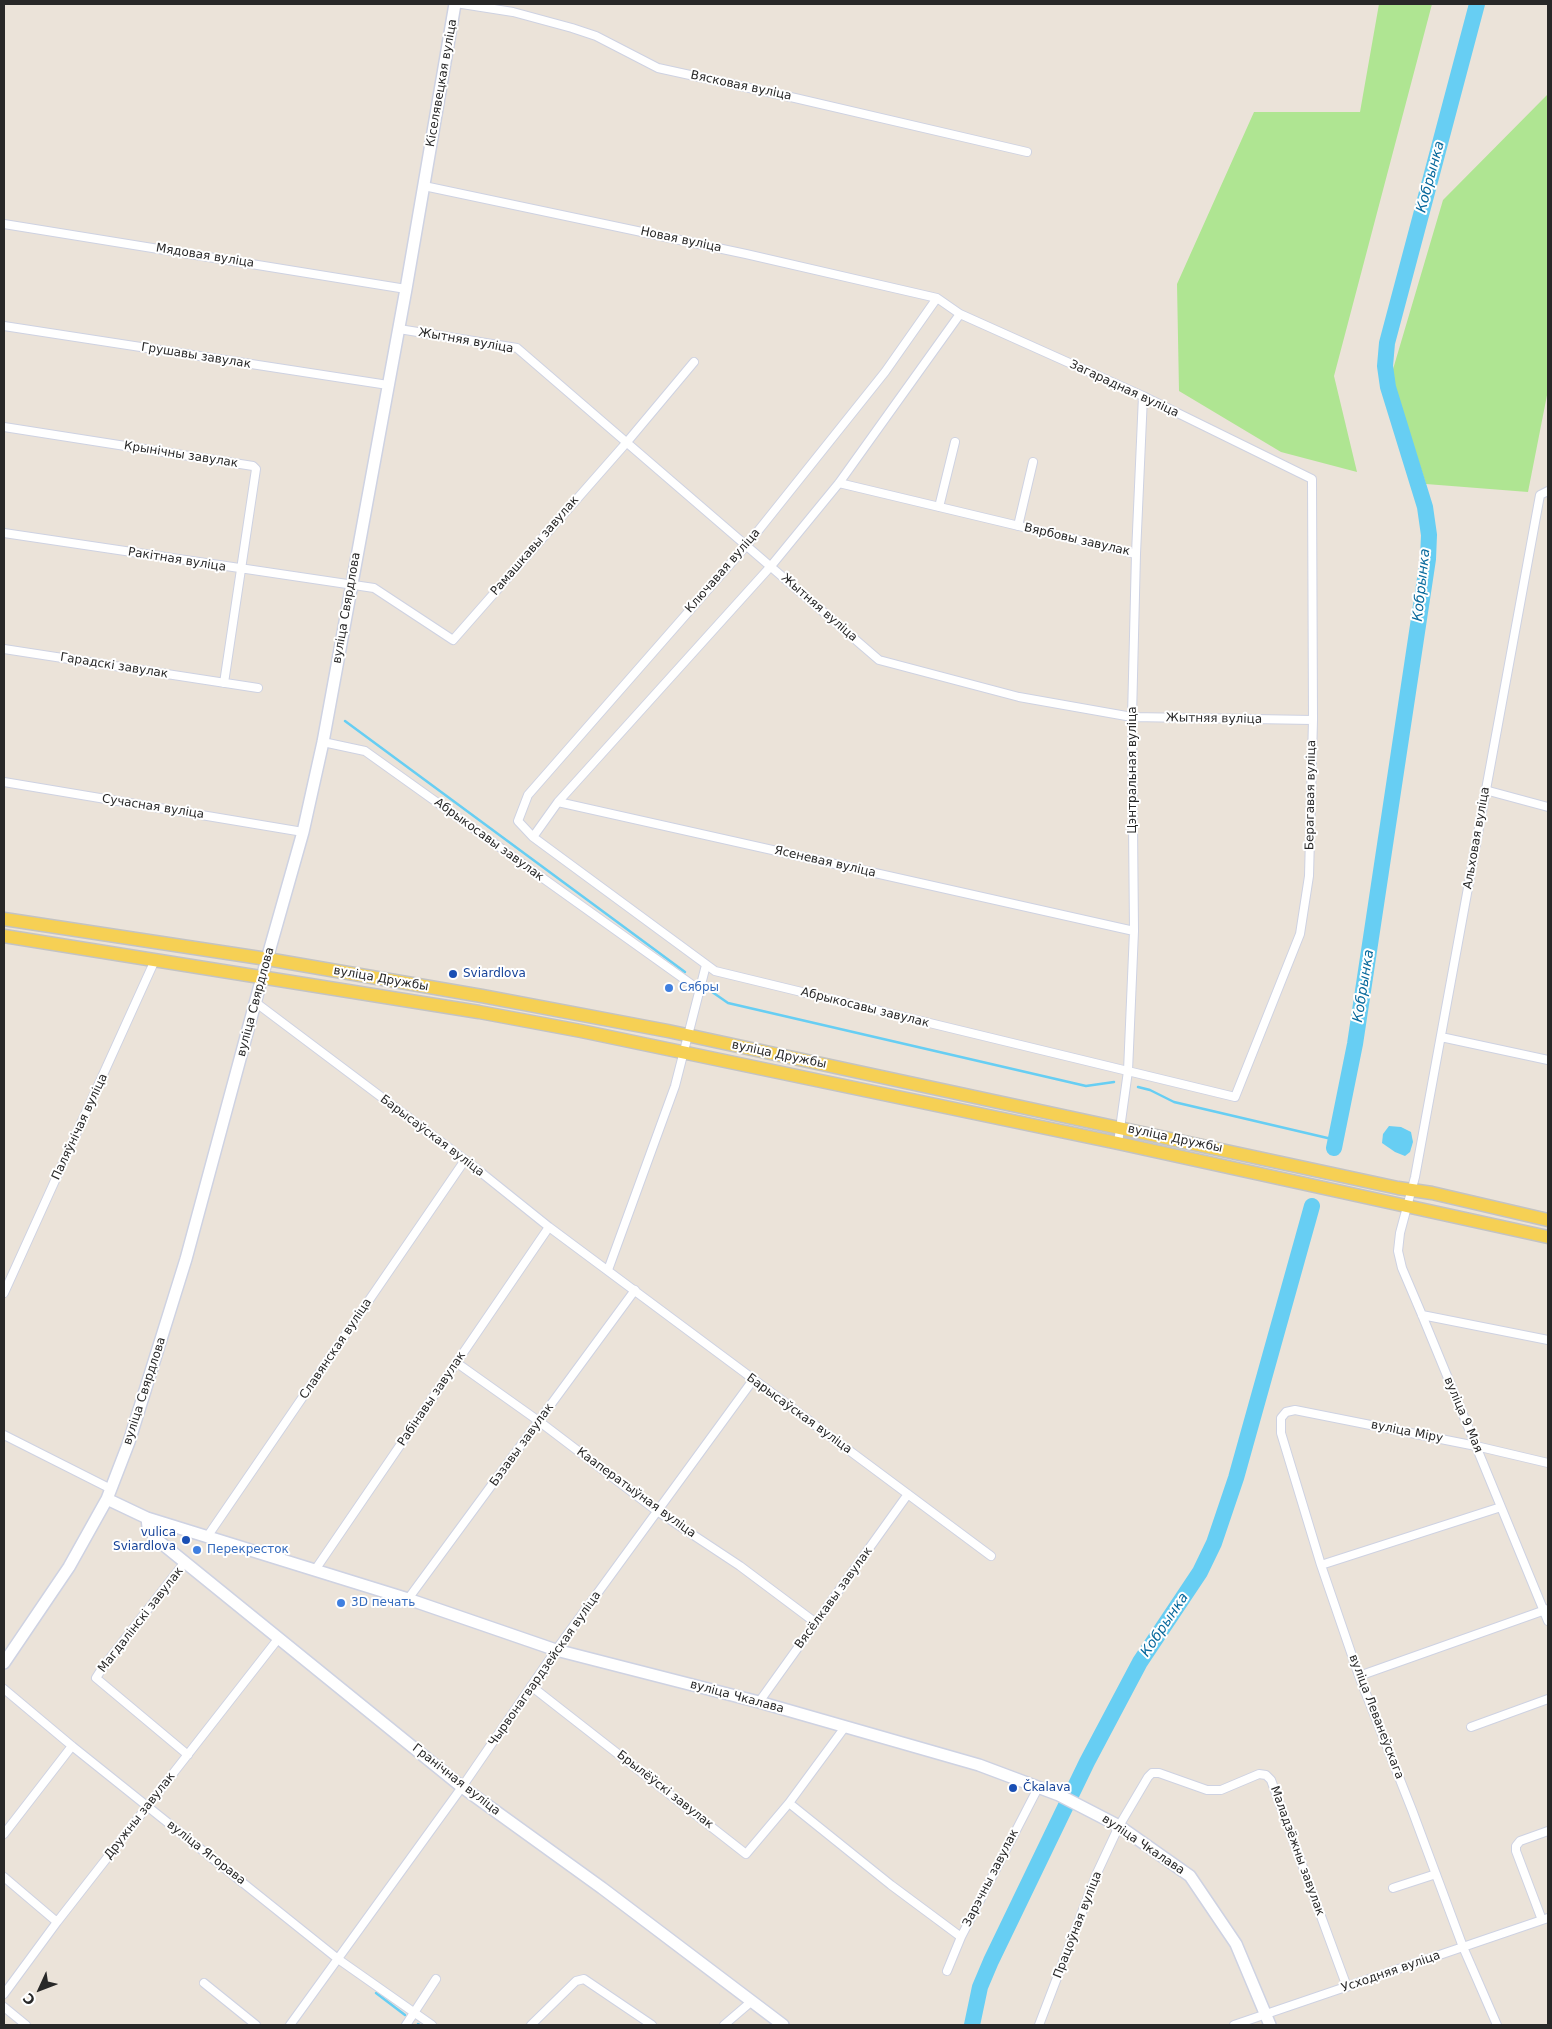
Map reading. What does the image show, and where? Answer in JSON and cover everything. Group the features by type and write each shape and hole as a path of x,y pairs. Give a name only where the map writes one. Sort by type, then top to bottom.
{"main road":[{"name":"Кіселявецкая вуліца","path":"424,186 455,4"},
{"name":"вуліца Свярдлова","path":"4,1663 69,1567 109,1494 140,1411 186,1259 303,832 323,742 424,186"},
{"name":"вуліца Дружбы","path":"4,919 267,959 491,998 687,1036 1122,1127 1548,1220"},
{"name":"вуліца Дружбы","path":"4,936 479,1012 581,1031 1118,1143 1548,1237"},
{"path":"155,960 198,962 255,969 267,959"},
{"path":"262,978 265,973 275,970 327,976 365,977"},
{"path":"581,1031 619,1032 674,1044 679,1043 687,1036"},
{"path":"683,1051 694,1044 756,1056 787,1057"},
{"path":"1024,1123 1056,1126 1106,1136 1117,1133 1122,1127"},
{"path":"1316,1186 1351,1188 1396,1198 1403,1197 1412,1189"},
{"path":"1408,1206 1420,1198 1466,1208 1517,1213"},
{"name":"вуліца Чкалава","path":"109,1494 146,1518 408,1599 556,1650 759,1702 978,1765 1059,1795 1119,1826 1190,1876 1236,1944 1268,2020"},
{"name":"Гранічная вуліца","path":"146,1518 148,1527 155,1538 184,1563 462,1787 783,2025"}],"street":[{"name":"Вясковая вуліца","path":"462,4 513,12 572,28 596,36 658,68 1026,152"},
{"name":"Новая вуліца","path":"424,186 746,254 937,298"},
{"name":"Мядовая вуліца","path":"4,224 406,289"},
{"name":"Загарадная вуліца","path":"937,298 960,314 1143,396 1312,479"},
{"name":"Ключавая вуліца","path":"534,837 518,821 528,795 746,546 885,372 937,298"},
{"path":"534,837 558,802 770,566 839,484 960,314"},
{"name":"Грушавы завулак","path":"4,326 388,385"},
{"name":"Жытняя вуліца","path":"399,330 517,348 879,660 1020,697 1132,718 1313,720"},
{"name":"Рамашкавы завулак","path":"350,586 374,588 453,640 627,442 694,362"},
{"name":"Цэнтральная вуліца","path":"1118,1143 1122,1127 1128,1071 1134,931 1132,718 1136,554 1143,396"},
{"name":"Крынічны завулак","path":"4,427 253,466 256,469 241,569"},
{"path":"940,507 955,442"},
{"name":"Вярбовы завулак","path":"1018,526 1033,462"},
{"name":"Берагавая вуліца","path":"1236,1097 1300,934 1309,876 1313,720 1312,479"},
{"name":"Вярбовы завулак","path":"839,484 1136,554"},
{"name":"Альховая вуліца","path":"1408,1206 1441,1037 1540,495 1548,492"},
{"name":"Ракітная вуліца","path":"4,533 350,586"},
{"path":"224,683 241,569"},
{"name":"Гарадскі завулак","path":"4,649 258,688"},
{"name":"Абрыкосавы завулак","path":"323,742 365,751 698,989"},
{"name":"Сучасная вуліца","path":"4,782 303,832"},
{"path":"1485,790 1548,807"},
{"name":"Ясеневая вуліца","path":"558,802 1134,931"},
{"name":"Абрыкосавы завулак","path":"534,837 714,971 1236,1097"},
{"name":"Паляўнічая вуліца","path":"4,1293 155,960"},
{"path":"608,1270 674,1086 698,989 706,965"},
{"name":"Барысаўская вуліца","path":"255,1002 465,1160 549,1227 991,1556"},
{"path":"1441,1037 1548,1060"},
{"name":"Славянская вуліца","path":"207,1537 465,1160"},
{"name":"вуліца 9 Мая","path":"1408,1206 1400,1233 1398,1251 1402,1268 1501,1507 1546,1610 1548,1621"},
{"name":"Рабінавы завулак","path":"315,1570 549,1227"},
{"name":"Бэзавы завулак","path":"408,1599 540,1422 635,1290"},
{"path":"1422,1315 1548,1340"},
{"name":"Кааператыўная вуліца","path":"456,1363 540,1422 657,1510 740,1566 816,1623"},
{"name":"Чырвонагвардзейская вуліца","path":"290,2025 462,1787 556,1650 753,1380"},
{"name":"вуліца Міру","path":"1295,1410 1476,1446 1548,1463"},
{"name":"вуліца Леванеўскага","path":"1295,1410 1286,1412 1281,1418 1280,1425 1321,1565 1359,1676 1463,1947 1497,2025"},
{"path":"4,1435 109,1494"},
{"name":"Вясёлкавы завулак","path":"759,1702 908,1494"},
{"path":"1321,1565 1501,1507"},
{"name":"Магдалінскі завулак","path":"184,1563 96,1678 188,1755"},
{"path":"1359,1676 1546,1610"},
{"name":"Дружны завулак","path":"4,1994 57,1922 278,1639"},
{"name":"Брылёўскі завулак","path":"531,1686 746,1854 789,1803 845,1727"},
{"name":"вуліца Ягорава","path":"4,1689 147,1807 338,1959"},
{"path":"1471,1727 1548,1699"},
{"path":"4,1834 72,1746"},
{"name":"Маладзёжны завулак","path":"1119,1826 1152,1773 1159,1773 1207,1790 1221,1790 1259,1774 1266,1775 1271,1780 1347,1987"},
{"name":"Зарэчны завулак","path":"947,1971 961,1937 1039,1786"},
{"path":"789,1803 891,1885 961,1937"},
{"name":"Працоўная вуліца","path":"1039,2025 1097,1873 1119,1826"},
{"path":"1545,1919 1516,1851 1516,1846 1520,1841 1548,1831"},
{"path":"1393,1888 1436,1874"},
{"path":"4,1877 57,1922"},
{"name":"Усходняя вуліца","path":"1234,2025 1268,2020 1347,1987 1545,1919"},
{"path":"338,1959 432,2025"},
{"path":"406,2025 436,1979"},
{"path":"531,2025 576,1981 584,1979 652,2025"},
{"path":"204,1983 256,2025"},
{"path":"724,2025 752,2001"},
{"path":"4,2007 16,2022 26,2025"}],"green space":[{"path":"1379,4 1432,4 1334,376 1357,472 1281,452 1179,391 1177,284 1254,112 1360,112"},
{"path":"1548,94 1548,390 1528,492 1426,484 1391,376 1443,200"}],"water":[{"path":"1389,1126 1401,1127 1411,1132 1413,1142 1410,1152 1405,1156 1382,1143 1383,1134"}],"waterway":[{"name":"Кобрынка","path":"1334,1148 1355,1044 1428,559 1429,535 1425,507 1388,387 1385,366 1387,343 1477,4"},
{"path":"345,721 685,972"},
{"path":"705,987 728,1003 1086,1086 1114,1082"},
{"path":"1138,1087 1150,1090 1174,1102 1336,1140"},
{"name":"Кобрынка","path":"972,2025 980,1987 991,1961 1087,1762 1140,1662 1200,1572 1214,1543 1236,1478 1312,1206"},
{"path":"376,1993 405,2015"}],"place":[{"name":"Sviardlova","path":"453,974"},
{"name":"Сябры","path":"669,988"},
{"name":"vulica Sviardlova","path":"186,1540"},
{"name":"Перекресток","path":"197,1550"},
{"name":"3D печать","path":"341,1603"},
{"name":"Čkalava","path":"1013,1788"}]}
